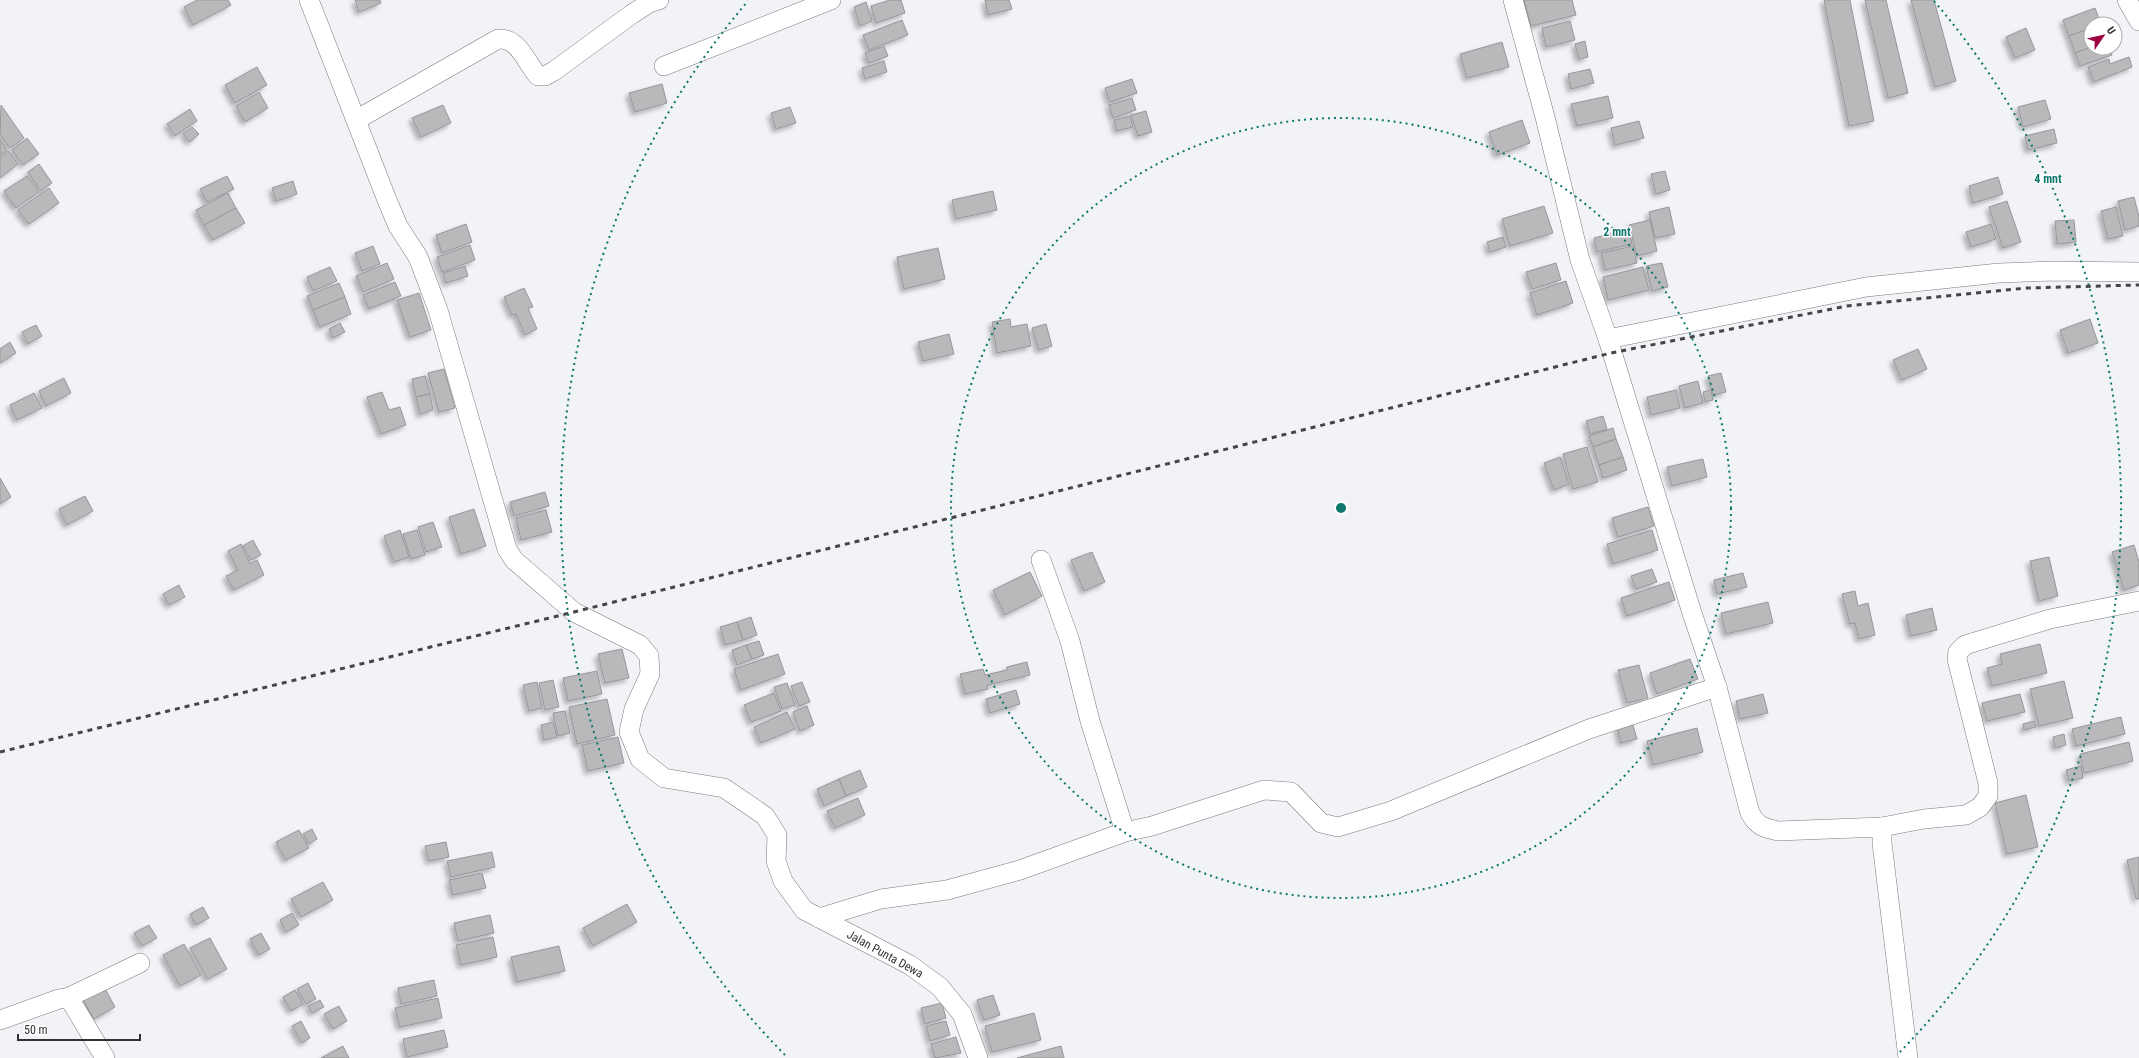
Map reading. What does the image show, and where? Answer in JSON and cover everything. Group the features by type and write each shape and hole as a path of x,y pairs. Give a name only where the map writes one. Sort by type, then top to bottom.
{"street":[{"name":"Jalan Punta Dewa","path":"309,0 398,226 418,258 438,310 507,549 514,560 574,612 640,644 650,656 650,674 634,709 629,732 640,759 664,778 724,788 765,816 777,835 776,860 783,881 804,910 910,965 940,987 962,1014 978,1058"},
{"path":"356,120 498,39 506,38 513,42 538,76 545,76 632,14 649,3 659,0"},
{"path":"664,66 831,0"},
{"path":"1513,0 1545,117 1580,260 1608,339 1692,613 1718,687 1750,813 1755,822 1762,828 1778,831 1882,827 1924,819 1966,815 1980,807 1988,796 1988,783 1957,659 1958,652 1965,645 2050,619 2139,601"},
{"path":"2127,0 2139,22"},
{"path":"1608,339 1866,287 1999,273 2053,271 2139,272"},
{"path":"1040,560 1070,641 1090,721 1125,832"},
{"path":"819,918 882,899 947,890 1020,870 1125,832 1152,826 1264,790 1291,792 1322,823 1338,827 1392,811 1589,729 1718,687"},
{"path":"1882,827 1882,843 1908,1058"},
{"path":"0,1020 59,999 67,998 140,963"},
{"path":"67,998 72,1003 105,1058"}],"building":[{"path":"197,0 228,0 231,5 193,25 184,7"},
{"path":"355,0 380,0 381,3 359,12"},
{"path":"890,0 901,0 905,13 876,23 871,6"},
{"path":"985,0 1009,0 1012,9 988,15"},
{"path":"1524,0 1572,0 1576,15 1531,26"},
{"path":"1824,0 1850,0 1874,121 1849,126"},
{"path":"1865,0 1886,0 1908,93 1888,98"},
{"path":"1911,0 1934,0 1956,81 1935,87"},
{"path":"866,2 872,21 860,26 854,7"},
{"path":"2095,8 2098,16 2083,16 2083,31 2069,36 2063,20"},
{"path":"902,20 908,35 869,50 863,35"},
{"path":"1570,21 1575,40 1546,47 1542,28"},
{"path":"2026,28 2035,50 2015,58 2006,37"},
{"path":"2083,31 2083,50 2075,53 2069,36"},
{"path":"1585,41 1588,57 1579,59 1575,44"},
{"path":"1502,42 1509,67 1467,78 1460,54"},
{"path":"884,46 888,56 869,63 865,53"},
{"path":"2083,50 2083,56 2109,56 2080,66 2075,53"},
{"path":"2129,57 2132,67 2094,82 2088,67 2109,59 2110,64"},
{"path":"884,61 887,72 865,79 862,68"},
{"path":"257,67 267,85 235,103 225,85"},
{"path":"1590,69 1594,83 1571,89 1568,74"},
{"path":"1132,79 1137,93 1110,102 1105,88"},
{"path":"662,84 667,103 635,112 629,93"},
{"path":"259,92 268,108 245,122 236,106"},
{"path":"1608,96 1613,118 1577,126 1571,104"},
{"path":"1132,98 1136,110 1113,118 1109,105"},
{"path":"2045,100 2051,119 2023,127 2018,107"},
{"path":"1,105 24,138 10,148 0,134"},
{"path":"443,105 451,123 421,137 412,118"},
{"path":"790,107 796,123 776,129 771,113"},
{"path":"190,109 197,121 175,136 167,124"},
{"path":"1146,111 1152,132 1138,136 1131,115"},
{"path":"1130,116 1133,127 1117,131 1114,120"},
{"path":"1522,120 1530,143 1497,155 1489,132"},
{"path":"1639,121 1644,138 1615,145 1611,128"},
{"path":"192,127 199,134 190,142 183,134"},
{"path":"2054,129 2057,143 2028,150 2025,136"},
{"path":"27,138 39,154 23,165 12,150"},
{"path":"0,140 7,150 0,155"},
{"path":"8,151 18,164 0,178 0,157"},
{"path":"39,164 52,183 41,191 28,172"},
{"path":"1665,171 1670,190 1656,194 1651,174"},
{"path":"27,176 39,192 16,208 4,191"},
{"path":"227,176 234,189 207,202 200,189"},
{"path":"1998,177 2003,194 1973,203 1969,186"},
{"path":"293,181 297,194 276,201 272,188"},
{"path":"49,188 59,203 29,224 18,210"},
{"path":"993,191 997,210 956,219 952,200"},
{"path":"228,193 236,208 204,225 196,210"},
{"path":"2134,197 2139,217 2139,226 2125,230 2118,201"},
{"path":"2007,201 2021,242 2003,248 1989,207"},
{"path":"1544,206 1553,233 1510,246 1502,219"},
{"path":"1669,207 1675,234 1655,238 1649,212"},
{"path":"2116,207 2123,236 2108,239 2101,211"},
{"path":"236,208 245,223 213,240 204,225"},
{"path":"1650,220 1657,251 1637,256 1629,225"},
{"path":"2074,220 2076,242 2057,244 2055,221"},
{"path":"466,224 472,242 442,253 436,235"},
{"path":"1991,224 1996,239 1971,247 1966,232"},
{"path":"1628,229 1632,244 1597,252 1594,238"},
{"path":"1503,237 1506,247 1490,252 1487,242"},
{"path":"470,245 475,260 442,272 437,257"},
{"path":"373,246 380,264 362,271 355,253"},
{"path":"1633,246 1637,263 1605,270 1601,253"},
{"path":"938,248 945,279 904,289 897,257"},
{"path":"387,263 394,279 363,292 356,276"},
{"path":"1556,263 1561,280 1532,289 1526,272"},
{"path":"1662,263 1668,287 1652,291 1646,266"},
{"path":"465,266 468,276 446,283 443,273"},
{"path":"330,267 337,281 313,291 307,277"},
{"path":"1643,267 1649,290 1608,300 1603,277"},
{"path":"1566,281 1573,303 1537,315 1530,293"},
{"path":"395,282 401,296 369,309 363,295"},
{"path":"339,283 345,297 313,310 307,296"},
{"path":"524,288 533,307 528,308 537,329 525,335 516,314 512,315 504,297"},
{"path":"419,293 431,330 410,337 397,300"},
{"path":"345,297 351,314 320,327 313,310"},
{"path":"1010,319 1011,327 1027,324 1031,346 997,353 992,322"},
{"path":"2090,319 2098,343 2068,353 2060,330"},
{"path":"340,323 345,332 333,338 329,329"},
{"path":"1046,324 1052,346 1039,350 1032,328"},
{"path":"36,325 42,336 28,344 22,332"},
{"path":"949,334 954,354 923,361 918,342"},
{"path":"10,342 16,353 0,363 0,349"},
{"path":"1918,349 1927,369 1902,380 1893,360"},
{"path":"444,369 455,408 439,412 428,373"},
{"path":"1721,373 1726,392 1713,395 1708,376"},
{"path":"425,376 430,394 416,397 412,379"},
{"path":"64,378 71,393 46,406 39,391"},
{"path":"1698,381 1703,403 1685,408 1679,386"},
{"path":"1676,390 1680,408 1651,415 1647,397"},
{"path":"1711,390 1713,400 1705,402 1703,392"},
{"path":"382,392 389,410 400,407 406,425 381,434 367,397"},
{"path":"34,393 42,408 17,420 10,405"},
{"path":"430,394 433,410 420,414 416,397"},
{"path":"1603,416 1607,429 1590,434 1586,421"},
{"path":"1613,428 1616,439 1593,447 1589,436"},
{"path":"1616,439 1623,457 1599,465 1593,447"},
{"path":"1587,447 1598,482 1573,489 1563,454"},
{"path":"1560,457 1569,484 1554,490 1544,463"},
{"path":"1623,457 1627,470 1603,478 1599,465"},
{"path":"1703,459 1707,477 1672,486 1667,467"},
{"path":"0,478 11,497 0,504"},
{"path":"545,492 549,506 514,516 510,502"},
{"path":"85,496 93,511 67,525 59,509"},
{"path":"1648,507 1654,526 1618,537 1612,518"},
{"path":"474,509 486,546 461,554 449,517"},
{"path":"546,510 552,532 521,540 516,518"},
{"path":"433,522 442,547 426,552 418,527"},
{"path":"400,530 409,557 394,562 384,536"},
{"path":"417,530 425,555 411,559 403,534"},
{"path":"1652,530 1658,550 1613,564 1607,544"},
{"path":"253,540 261,555 251,560 243,546"},
{"path":"241,544 250,564 257,560 264,575 234,590 226,576 238,570 228,551"},
{"path":"2134,545 2139,562 2139,585 2124,590 2112,552"},
{"path":"1092,552 1105,582 1084,591 1071,560"},
{"path":"2049,557 2058,596 2039,601 2030,561"},
{"path":"1652,569 1657,582 1636,589 1631,576"},
{"path":"1030,572 1042,596 1005,615 993,590"},
{"path":"1743,573 1747,587 1717,594 1714,580"},
{"path":"1669,582 1675,600 1627,616 1621,598"},
{"path":"179,585 185,597 169,605 163,594"},
{"path":"1855,591 1858,606 1868,603 1875,635 1859,639 1855,623 1850,624 1842,594"},
{"path":"1768,602 1773,623 1726,634 1721,613"},
{"path":"1932,608 1937,630 1911,636 1906,615"},
{"path":"751,617 757,635 743,640 737,622"},
{"path":"737,622 743,640 725,645 720,627"},
{"path":"759,641 764,655 752,659 746,645"},
{"path":"2040,644 2047,673 1992,686 1987,668 2002,664 2000,654"},
{"path":"746,645 752,659 737,665 732,650"},
{"path":"622,649 629,678 605,683 598,654"},
{"path":"778,654 785,674 741,690 734,669"},
{"path":"1690,659 1698,679 1657,694 1650,673"},
{"path":"1027,662 1030,675 987,685 988,689 965,694 960,674 983,669 985,675 1007,670 1007,667"},
{"path":"1639,665 1648,698 1627,703 1618,670"},
{"path":"597,671 602,694 568,701 563,678"},
{"path":"553,680 559,707 545,710 539,683"},
{"path":"2064,681 2073,718 2039,726 2030,689"},
{"path":"537,682 542,708 529,711 523,685"},
{"path":"802,682 810,702 799,706 791,686"},
{"path":"787,683 795,705 782,709 774,687"},
{"path":"1016,690 1020,704 990,713 986,699"},
{"path":"774,693 781,711 751,722 744,705"},
{"path":"1763,694 1768,713 1740,719 1736,701"},
{"path":"2020,694 2025,712 1987,721 1982,703"},
{"path":"607,699 615,735 577,744 569,707"},
{"path":"807,706 814,725 800,731 793,712"},
{"path":"565,711 570,733 558,736 553,713"},
{"path":"787,712 795,729 761,743 754,727"},
{"path":"2121,717 2125,734 2076,746 2072,729"},
{"path":"2034,721 2036,727 2024,730 2023,724"},
{"path":"553,722 557,737 544,740 541,725"},
{"path":"1632,722 1637,739 1621,743 1617,726"},
{"path":"1697,728 1703,752 1653,765 1647,741"},
{"path":"2064,734 2066,745 2055,748 2053,737"},
{"path":"618,737 624,763 588,771 582,745"},
{"path":"2129,742 2133,761 2084,773 2080,754"},
{"path":"2081,766 2083,778 2069,781 2066,770"},
{"path":"860,770 867,787 846,796 839,779"},
{"path":"839,779 846,796 824,806 817,789"},
{"path":"2026,795 2038,847 2007,854 1995,803"},
{"path":"858,798 865,815 835,828 827,811"},
{"path":"312,829 317,839 309,844 303,834"},
{"path":"299,830 309,848 286,860 276,842"},
{"path":"446,842 449,857 429,861 425,846"},
{"path":"492,852 495,867 451,877 447,861"},
{"path":"2139,857 2139,899 2136,899 2127,860"},
{"path":"482,873 486,888 453,895 449,880"},
{"path":"323,882 333,900 301,917 291,899"},
{"path":"627,904 637,922 593,946 583,928"},
{"path":"203,907 209,918 196,925 190,914"},
{"path":"292,913 299,925 286,932 280,920"},
{"path":"490,915 494,933 458,941 454,923"},
{"path":"149,925 157,938 142,946 134,933"},
{"path":"261,933 270,949 259,955 250,939"},
{"path":"493,937 497,957 461,965 456,945"},
{"path":"210,938 227,969 208,979 190,948"},
{"path":"184,944 201,975 180,986 163,955"},
{"path":"559,946 565,971 517,982 511,957"},
{"path":"434,980 437,996 401,1004 398,988"},
{"path":"102,983 115,1007 94,1019 80,995"},
{"path":"308,983 316,999 306,1004 297,989"},
{"path":"295,990 303,1004 291,1011 283,997"},
{"path":"993,995 1000,1015 984,1020 977,1000"},
{"path":"438,998 442,1018 400,1027 395,1008"},
{"path":"320,1000 324,1007 312,1013 308,1006"},
{"path":"942,1003 946,1018 925,1024 921,1008"},
{"path":"339,1006 347,1021 333,1029 324,1014"},
{"path":"1034,1013 1041,1040 992,1052 985,1026"},
{"path":"301,1021 310,1038 302,1043 292,1026"},
{"path":"946,1021 950,1035 930,1041 926,1026"},
{"path":"444,1030 448,1047 407,1057 403,1039"},
{"path":"956,1037 961,1053 935,1058 931,1044"},
{"path":"343,1046 349,1058 321,1058"},
{"path":"1061,1046 1064,1058 1017,1058"}],"railway":[{"path":"0,752 574,612 1611,353 1847,306 2027,288 2139,285"}]}
